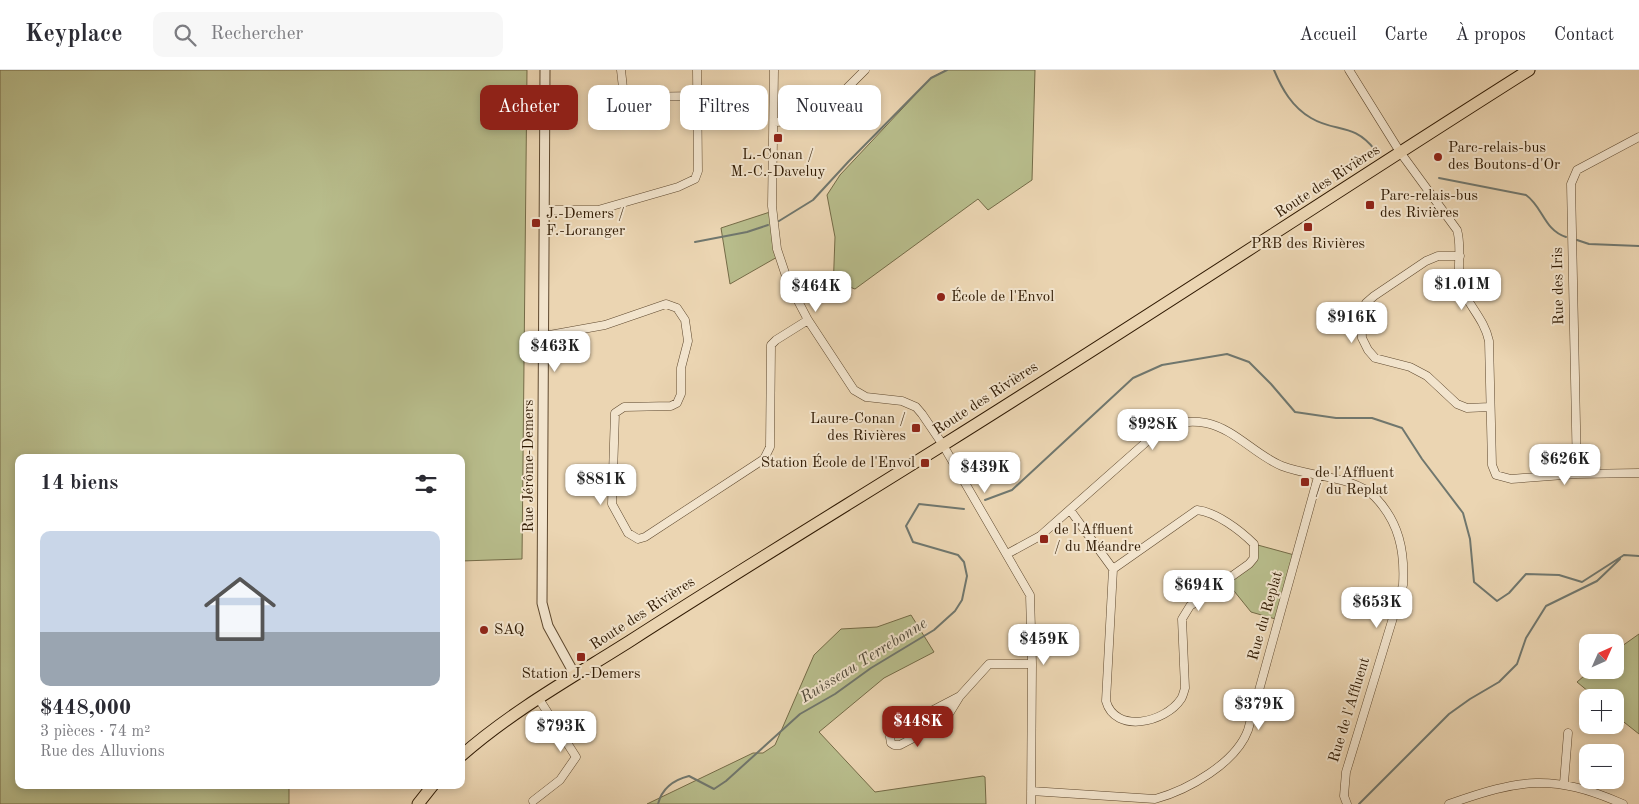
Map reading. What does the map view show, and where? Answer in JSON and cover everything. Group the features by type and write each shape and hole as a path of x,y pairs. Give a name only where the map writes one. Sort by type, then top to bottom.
{"main road":[{"name":"Route des Rivières","path":"465,753 498,726 575,675 855,498 943,445 1180,292 1242,256 1529,70"},
{"path":"418,804 431,789"}],"street":[{"name":"Rue Jérôme-Demers","path":"545,70 542,603 548,626 575,675"},
{"path":"621,70 623,88 634,97 680,96"},
{"path":"697,70 697,85"},
{"path":"774,70 772,206 777,249 788,282 808,320 854,390 866,397 902,401 916,407 943,445 1030,595 1032,664 1031,804"},
{"path":"774,122 808,121 817,118 865,70"},
{"path":"1349,70 1400,152 1457,230 1462,288 1487,331 1492,465 1496,474 1511,479 1577,474 1639,474"},
{"path":"544,210 598,210 689,184 695,179 698,171 697,130"},
{"name":"Rue des Iris","path":"1577,474 1570,184 1577,170 1639,137"},
{"path":"1460,256 1438,256 1426,260 1374,296 1366,303 1361,315 1362,338 1375,358 1410,367 1427,376 1457,404 1467,408 1490,407"},
{"path":"544,336 605,325 666,304 678,308 685,320 688,341 681,368 682,394 677,403 671,406 624,407 614,413 612,504 628,533 638,539 645,537 764,459 770,447 771,345 808,320"},
{"name":"Rue de l'Affluent","path":"1007,554 1040,536 1153,436 1169,425 1187,421 1206,423 1224,429 1263,457 1297,471 1318,477 1346,481 1367,490 1392,521 1404,556 1403,585 1346,772 1344,796 1347,804"},
{"name":"Rue du Replat","path":"1031,791 1155,798 1182,790 1193,784 1236,752 1243,743 1248,730 1318,477"},
{"path":"1070,510 1113,569 1106,701 1108,710 1114,717 1121,720 1136,722 1152,719 1168,710 1181,699 1184,688 1182,618 1185,612 1190,606 1249,564 1254,558 1254,544 1245,534 1205,511 1197,510 1113,569"},
{"path":"960,696 893,731 890,737 891,743 894,746 900,744 944,722 960,696 989,664 1032,664"},
{"path":"532,801 560,780 576,757 539,699"},
{"path":"1564,783 1568,733"},
{"path":"1449,804 1504,786 1544,782 1564,783 1623,804"}],"green space":[{"path":"0,70 527,70 527,85 480,85 480,130 526,130 522,559 465,561 465,454 15,454 15,789 289,789 289,804 0,804"},
{"path":"946,70 1035,70 1032,180 988,210 978,199 855,289 847,286 833,292 835,237 827,195 840,175 931,78"},
{"path":"773,211 779,256 730,284 721,228"},
{"path":"1254,544 1298,556 1279,620 1251,612 1226,581 1249,564"},
{"path":"911,615 934,652 884,678 819,732 875,792 983,776 985,777 986,804 647,804 753,753 763,753 775,745 814,655 841,629 877,627"},
{"path":"1639,634 1639,734 1624,722 1624,689 1585,689 1577,682 1580,679 1624,679 1624,645"}],"waterway":[{"path":"779,221 813,200 931,78 947,70"},
{"path":"1274,70 1288,97 1304,114 1320,123 1359,135 1375,150"},
{"path":"1439,178 1526,195 1532,200 1548,224 1559,234 1566,237"},
{"path":"695,242 747,232 768,225"},
{"path":"1577,240 1589,244 1639,246"},
{"name":"Ruisseau Terrebonne","path":"985,500 1012,490 1133,378 1162,365 1227,354 1249,362 1295,412 1336,418 1372,418 1402,428 1422,459 1463,513 1470,539 1474,582 1497,601 1509,593 1526,574 1559,575 1582,582 1624,555"},
{"name":"Ruisseau Terrebonne","path":"658,804 665,789 678,780 689,776 714,789 726,781 800,714 835,694 871,668 934,630 955,611 962,600 967,576 964,562 958,555 913,542 906,526 919,504 964,509"},
{"path":"1624,555 1639,556"},
{"path":"1359,804 1449,714 1499,682 1517,664 1526,638 1546,606 1597,581 1620,559"}],"place":[{"name":"L.-Conan / M.-C.-Daveluy","path":"778,138"},
{"name":"Parc-relais-bus des Boutons-d'Or","path":"1438,157"},
{"name":"Parc-relais-bus des Rivières","path":"1370,205"},
{"name":"J.-Demers / F.-Loranger","path":"536,223"},
{"name":"PRB des Rivières","path":"1308,227"},
{"name":"École de l'Envol","path":"941,297"},
{"name":"Laure-Conan / des Rivières","path":"916,428"},
{"name":"Station École de l'Envol","path":"925,463"},
{"name":"de l'Affluent / du Replat","path":"1305,482"},
{"name":"de l'Affluent / du Méandre","path":"1044,539"},
{"name":"SAQ","path":"484,630"},
{"name":"Station J.-Demers","path":"581,657"}]}
